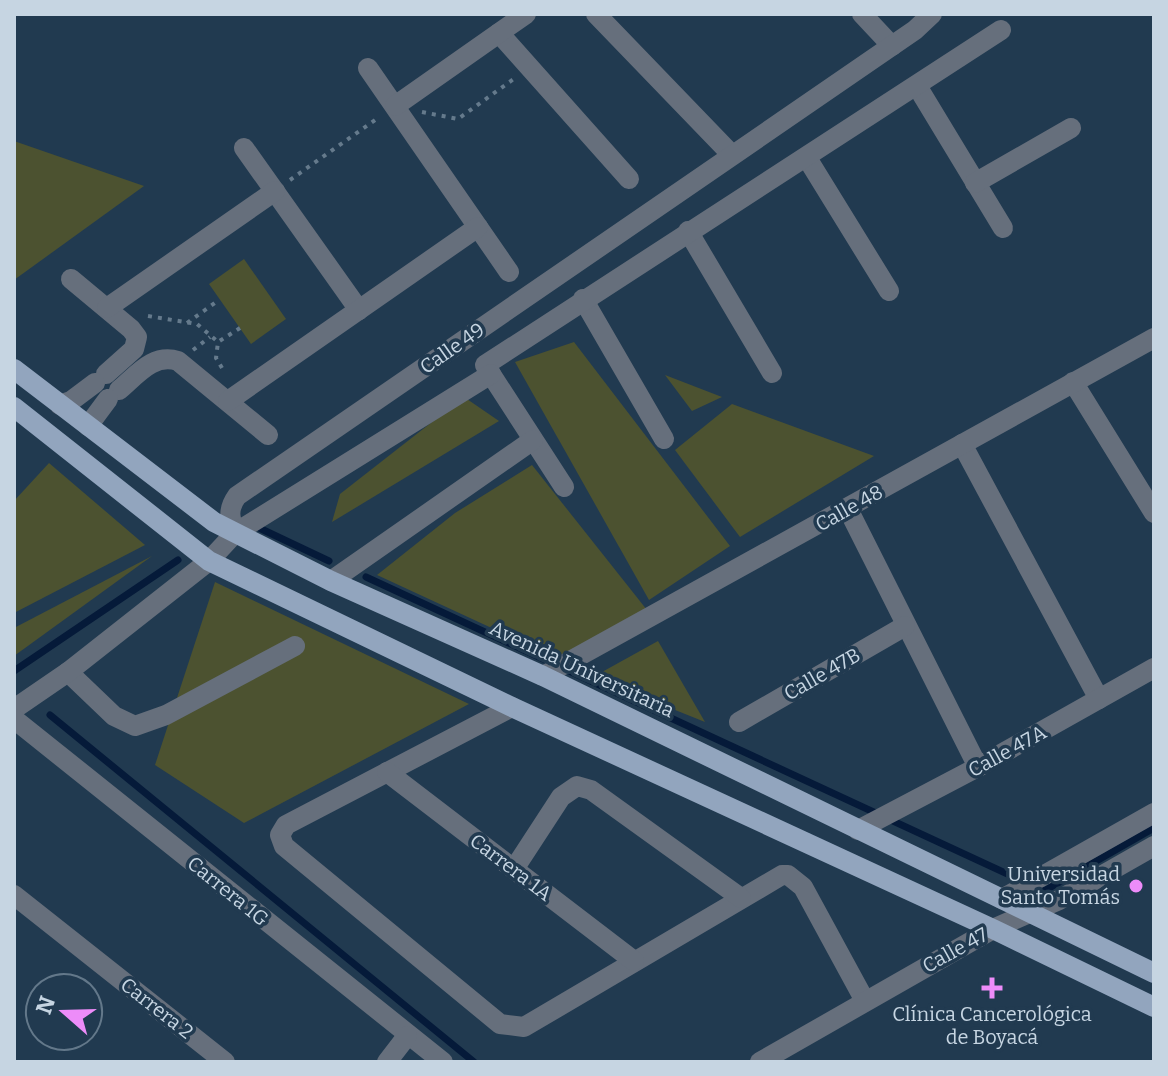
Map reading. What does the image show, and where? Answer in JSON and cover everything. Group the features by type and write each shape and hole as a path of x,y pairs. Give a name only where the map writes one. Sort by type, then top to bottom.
{"main road":[{"name":"Avenida Universitaria","path":"14,369 200,514 235,533 331,581 543,676 1154,973"},
{"path":"14,407 209,561 512,707 993,929 1154,1007"}],"street":[{"path":"395,106 526,14"},
{"path":"596,14 732,155"},
{"path":"862,14 892,46"},
{"name":"Calle 49","path":"235,533 229,515 230,505 237,496 892,46 916,22 932,14"},
{"path":"564,487 485,365 1001,30"},
{"path":"499,33 629,179"},
{"path":"368,68 509,272"},
{"path":"917,86 1003,228"},
{"path":"975,183 1071,128"},
{"path":"244,148 359,310"},
{"path":"807,158 889,291"},
{"path":"107,308 275,191"},
{"path":"235,396 478,227"},
{"path":"688,231 772,373"},
{"path":"71,279 135,332 137,341 132,353 107,386 88,426"},
{"path":"583,299 664,439"},
{"name":"Calle 48","path":"543,676 1154,338"},
{"path":"60,405 107,386 153,361 169,358 235,396 268,435"},
{"path":"14,709 68,672 209,561 235,533 491,374"},
{"path":"1073,382 1154,513"},
{"path":"331,581 533,440"},
{"path":"962,444 1099,699"},
{"path":"848,509 978,767"},
{"name":"Calle 47B","path":"739,722 905,626"},
{"path":"68,672 114,716 135,726 166,715 295,646"},
{"name":"Calle 47A","path":"858,830 1154,668"},
{"path":"512,707 286,825 280,835 284,846 500,1024 524,1027 782,875 788,875 803,887 865,1001"},
{"name":"Carrera 1G","path":"14,719 443,1062"},
{"name":"Carrera 1A","path":"387,772 634,961"},
{"path":"514,869 561,797 577,786 591,790 741,898"},
{"path":"1002,899 1154,813"},
{"name":"Calle 47","path":"760,1062 993,929 1059,900 1154,846"},
{"name":"Carrera 2","path":"14,895 225,1062"},
{"path":"387,1062 407,1036"}],"path":[{"path":"458,119 529,67"},
{"path":"275,191 395,106"},
{"path":"187,323 219,300"},
{"path":"147,315 204,328 218,342"},
{"path":"218,342 240,328"},
{"path":"218,342 216,358 235,396"}],"green space":[{"path":"14,141 144,186 14,280"},
{"path":"244,259 286,319 251,344 209,284"},
{"path":"574,342 730,546 649,600 515,362"},
{"path":"665,375 722,397 692,411"},
{"path":"464,397 499,421 332,522 340,494"},
{"path":"732,404 874,456 740,537 675,450"},
{"path":"49,463 145,545 14,613 14,501"},
{"path":"532,465 647,610 559,659 377,575 455,513"},
{"path":"152,556 14,656 14,628"},
{"path":"215,582 469,704 244,823 155,765"},
{"path":"658,641 705,722 593,677"}],"waterway":[{"path":"255,526 329,561"},
{"path":"14,671 178,560"},
{"path":"366,577 554,664"},
{"path":"565,669 1044,891 1154,828"},
{"path":"50,715 474,1062"}],"place":[{"name":"Universidad Santo Tomás","path":"1136,886"},
{"name":"Clínica Cancerológica de Boyacá","path":"992,988"}]}
